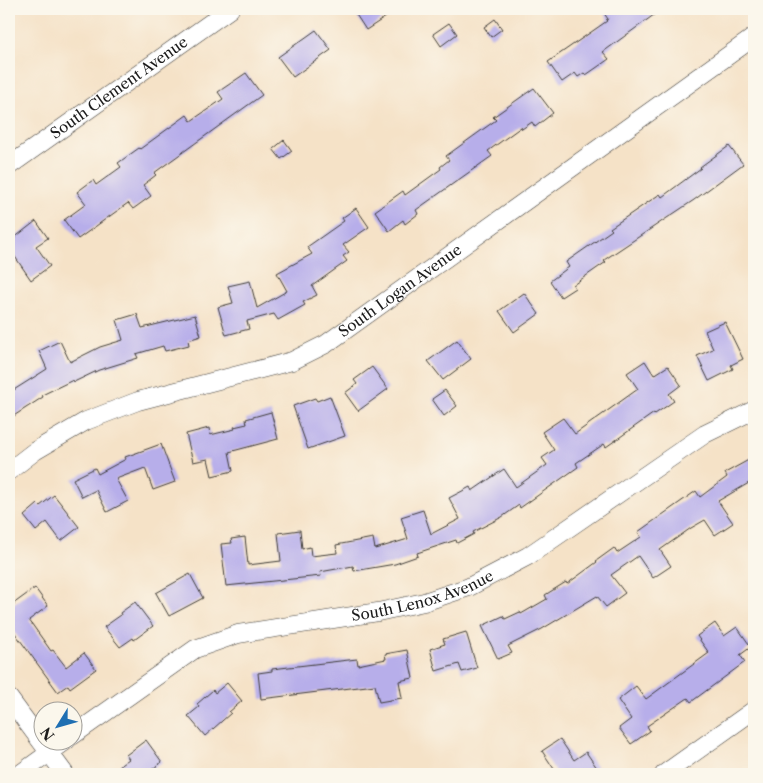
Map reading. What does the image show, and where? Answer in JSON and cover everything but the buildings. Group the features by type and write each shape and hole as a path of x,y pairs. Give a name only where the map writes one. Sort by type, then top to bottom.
{"street":[{"name":"South Clement Avenue","path":"9,166 230,9"},
{"name":"South Logan Avenue","path":"9,471 35,451 86,421 138,401 292,361 326,344 754,37"},
{"name":"South Lenox Avenue","path":"82,729 195,649 238,634 378,612 424,602 468,587 528,556 705,434 754,410"},
{"path":"9,698 65,774"},
{"path":"664,774 754,710"},
{"path":"20,774 53,750"}]}
